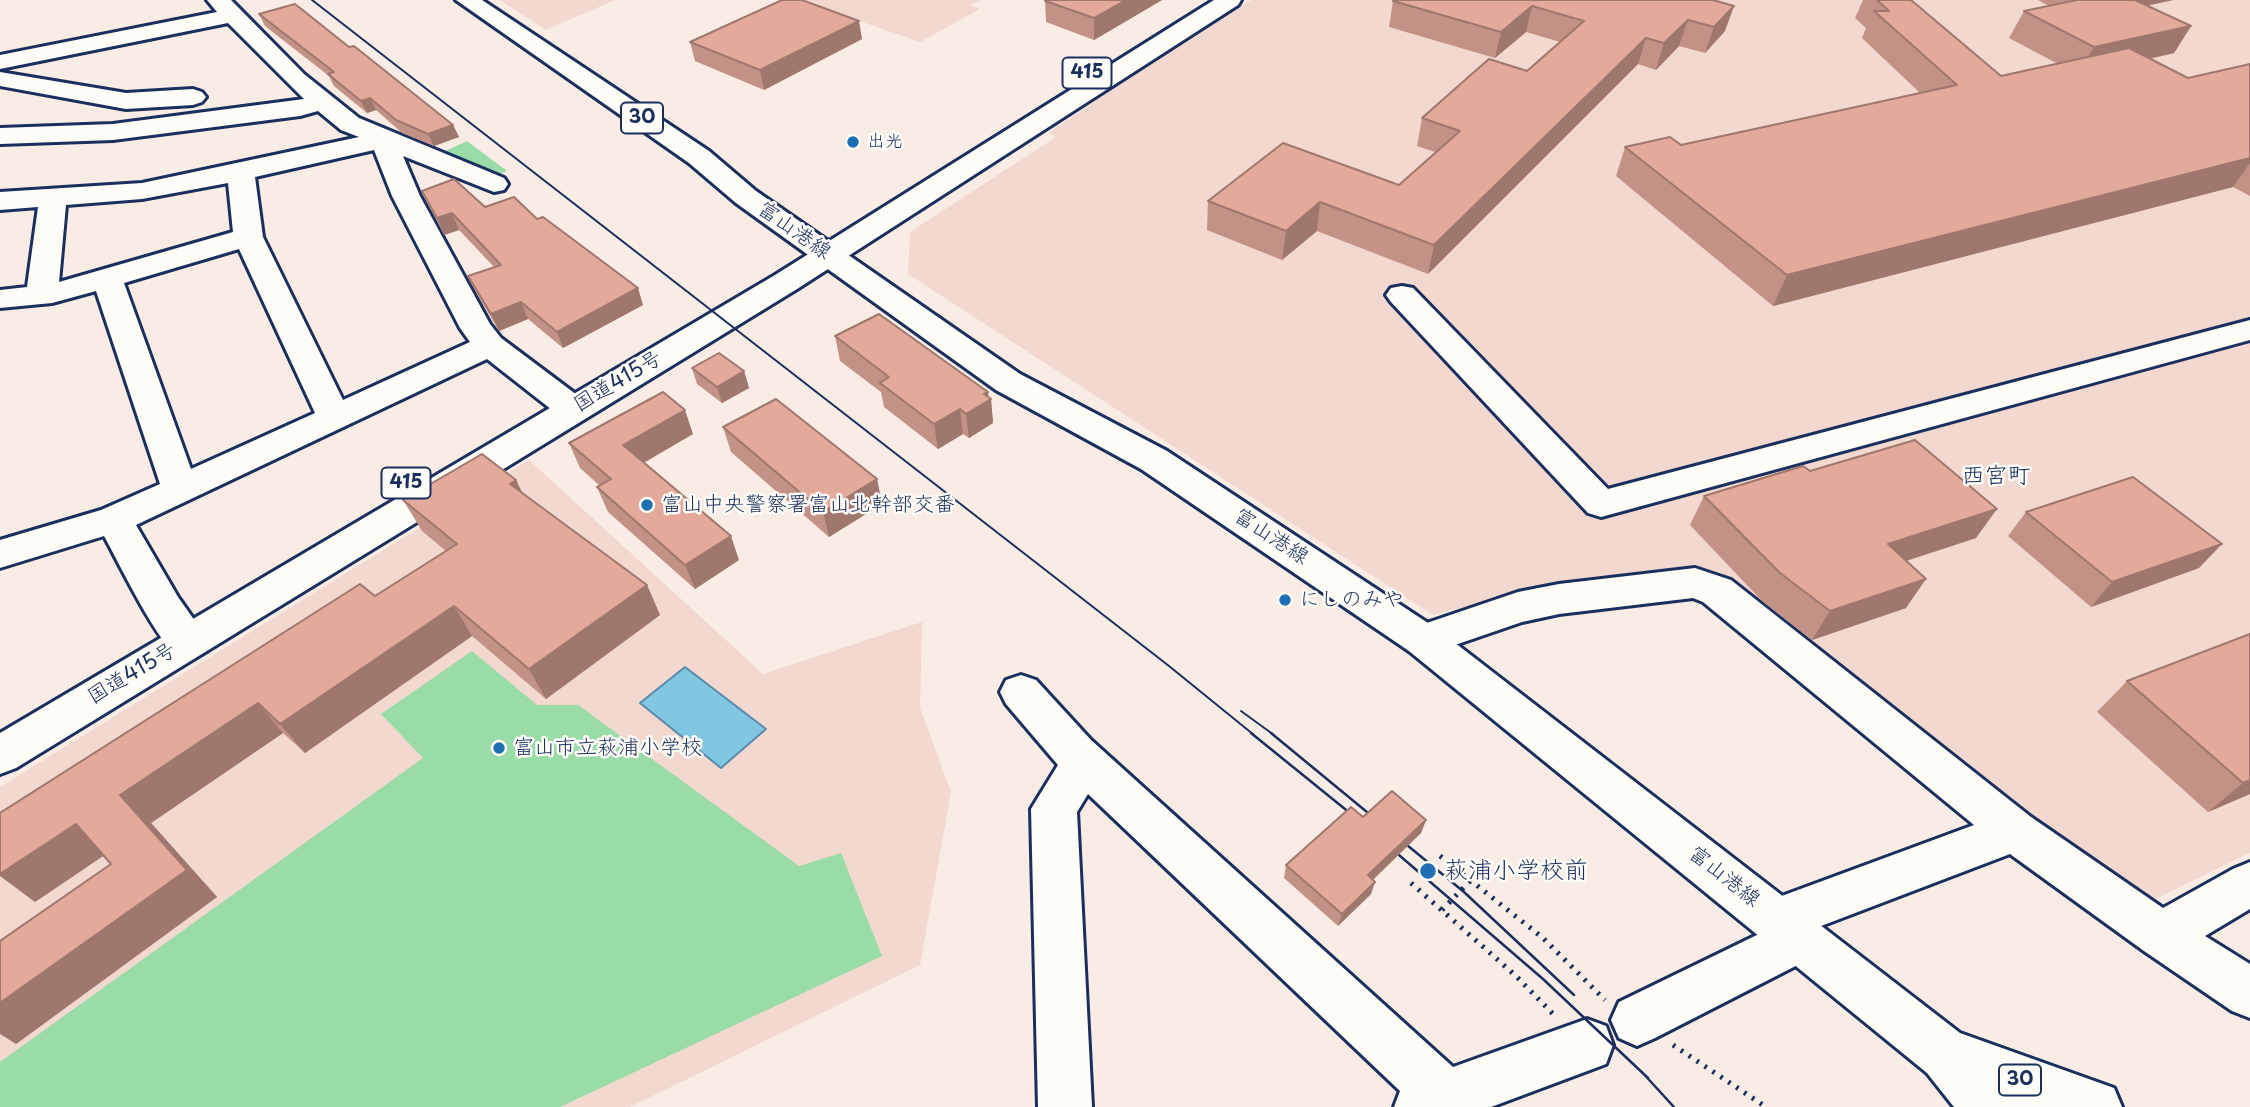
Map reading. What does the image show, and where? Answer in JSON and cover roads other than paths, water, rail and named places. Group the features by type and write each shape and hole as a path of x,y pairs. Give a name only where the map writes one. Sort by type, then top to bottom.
{"main road":[{"name":"富山港線","path":"467,0 699,157 746,197 1008,382 1154,460 1423,640 1944,1054 2095,1107"},
{"name":"国道415号","path":"820,249 1206,0"},
{"name":"国道415号","path":"0,755 181,631 1230,0"},
{"path":"0,62 226,8 282,82 322,102 350,124 383,140 494,184"},
{"path":"0,79 126,101 221,94"},
{"path":"0,136 39,137 158,125 300,108 322,102"},
{"path":"0,201 142,191 383,140"},
{"path":"383,140 405,196 476,328 490,345 565,402"},
{"path":"241,172 248,237 334,417"},
{"path":"41,295 53,197"},
{"path":"0,299 41,295 248,237"},
{"path":"107,277 180,490"},
{"path":"1402,295 1601,504 2250,330"},
{"path":"0,554 114,520 490,345"},
{"path":"114,520 181,631"},
{"path":"1423,640 1518,607 1559,599 1695,583 1717,591 2015,831 2161,935 2250,993"},
{"name":"国道415号","path":"0,723 181,631"},
{"path":"1021,692 1085,761 1439,1103 1582,1046"},
{"path":"1065,1107 1054,809 1085,761"},
{"path":"1637,1020 1789,929 2015,831"},
{"path":"2161,935 2250,884"},
{"path":"1944,1054 1989,1107"}],"water":[{"path":"685,667 766,729 721,768 640,703"}],"tram line":[{"path":"312,0 1169,666 1254,735"},
{"path":"1241,711 1274,735"},
{"path":"1251,733 1361,822"},
{"path":"1271,733 1464,892 1574,995"},
{"path":"1385,843 1543,979 1644,1074"},
{"path":"1644,1074 1648,1078"},
{"path":"1644,1074 1674,1107"}],"place":[{"name":"出光","path":"853,142"},
{"name":"富山中央警察署富山北幹部交番","path":"647,505"},
{"name":"にしのみや","path":"1285,600"},
{"name":"富山市立萩浦小学校","path":"499,748"},
{"name":"萩浦小学校前","path":"1428,871"}],"district":[{"name":"西宮町","path":"1996,477"}]}
